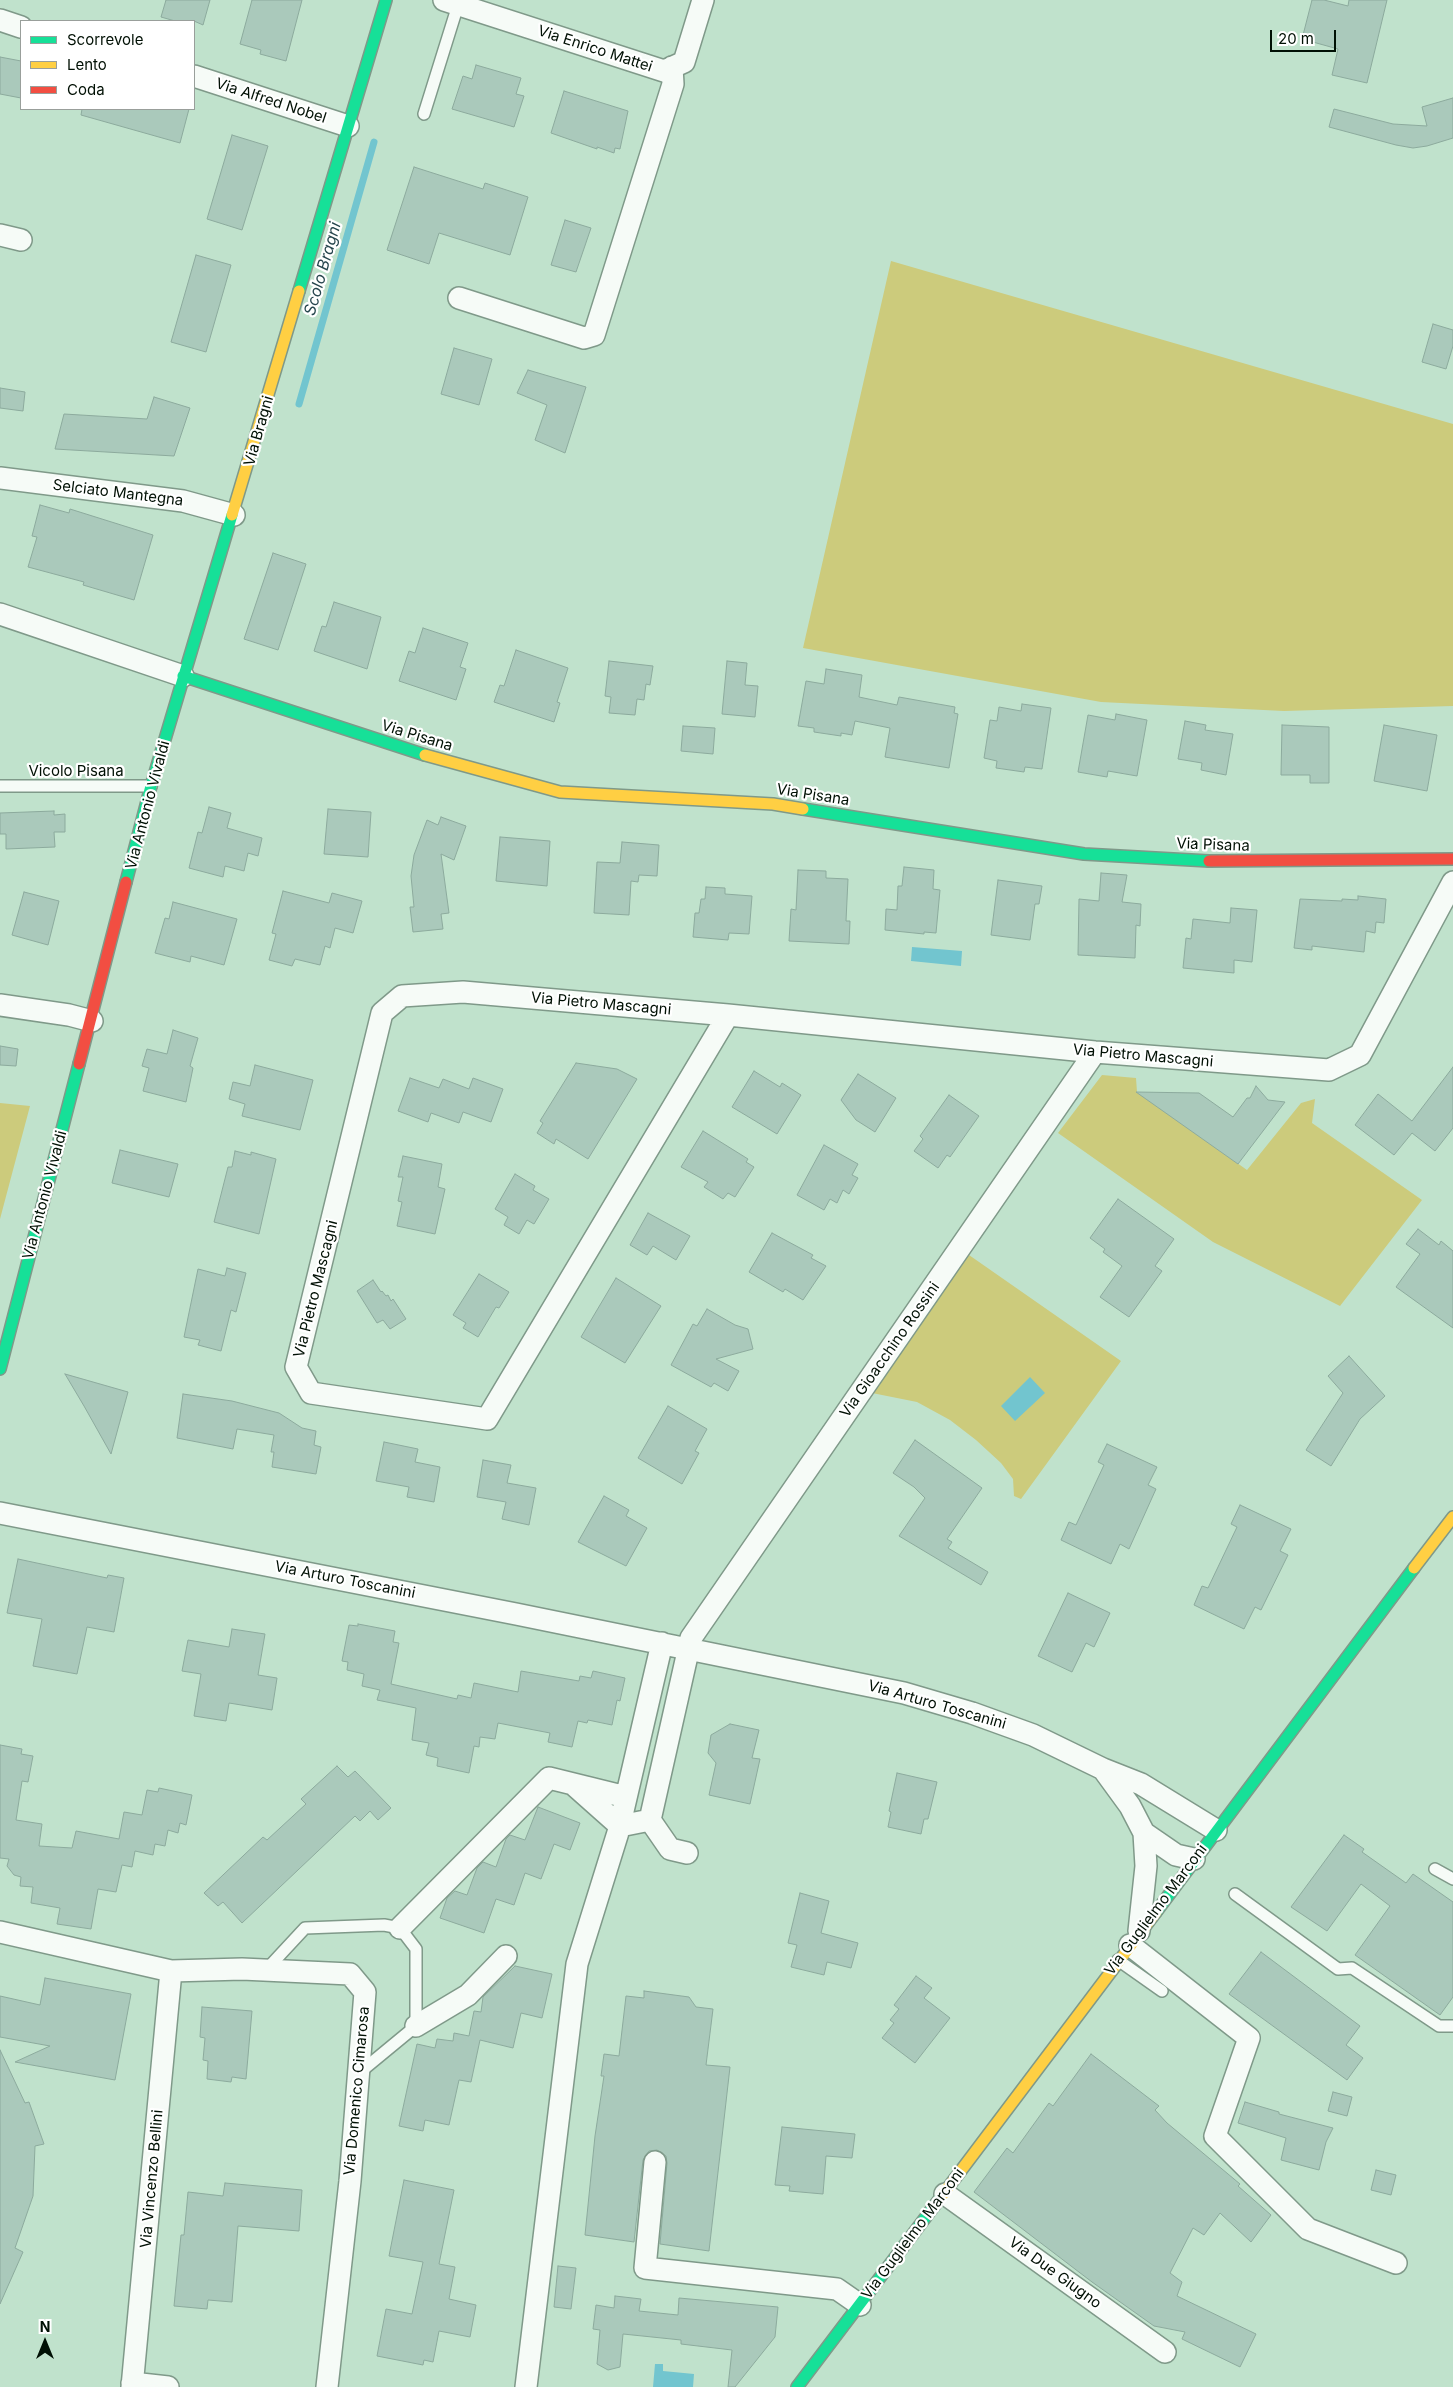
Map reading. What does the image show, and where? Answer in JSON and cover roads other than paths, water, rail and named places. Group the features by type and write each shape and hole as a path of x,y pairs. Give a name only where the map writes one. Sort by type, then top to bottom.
{"street":[{"name":"Via Bragni","path":"183,676 234,515 386,0"},
{"name":"Via Enrico Mattei","path":"451,2 664,71 684,62 703,0"},
{"path":"0,20 20,26"},
{"path":"459,298 584,338 594,335 674,84 672,67"},
{"name":"Via Alfred Nobel","path":"195,76 348,126"},
{"path":"0,234 21,240"},
{"name":"Selciato Mantegna","path":"0,478 183,501 234,515"},
{"path":"0,614 183,676"},
{"name":"Via Antonio Vivaldi","path":"0,1369 92,1021 151,786 183,676"},
{"name":"Via Pisana","path":"183,676 409,751 560,792 773,804 1084,854 1230,862 1453,859"},
{"name":"Via Pietro Mascagni","path":"728,1015 487,1419 311,1393 296,1368 382,1013 402,996 463,992 728,1015 1094,1052 1329,1070 1360,1055 1453,882"},
{"path":"0,1005 69,1015 92,1021"},
{"name":"Via Gioacchino Rossini","path":"689,1649 691,1638 696,1630 1094,1052"},
{"name":"Via Arturo Toscanini","path":"0,1513 662,1643 913,1695 972,1713 1033,1735 1103,1769 1130,1806 1144,1833 1146,1866 1129,1945"},
{"name":"Via Guglielmo Marconi","path":"798,2387 1453,1516"},
{"path":"526,2387 577,1964 620,1826 662,1643"},
{"path":"687,1853 670,1849 650,1820 689,1649"},
{"path":"1103,1769 1141,1784 1216,1830"},
{"path":"400,1928 549,1778 626,1797"},
{"path":"572,1783 620,1826"},
{"path":"620,1826 650,1820"},
{"name":"Via Arturo Toscanini","path":"1144,1833 1176,1855 1194,1859"},
{"name":"Via Domenico Cimarosa","path":"0,1932 171,1971 266,1970 350,1974 365,1992 350,2181 327,2387"},
{"path":"1129,1945 1249,2038 1215,2136 1308,2229 1396,2263"},
{"path":"416,2026 468,1995 506,1956"},
{"name":"Via Vincenzo Bellini","path":"132,2385 171,1971"},
{"name":"Via Guglielmo Marconi","path":"655,2162 645,2268 837,2289 860,2304"},
{"name":"Via Due Giugno","path":"945,2194 1165,2352"},
{"path":"132,2385 168,2387"}],"lane":[{"path":"424,114 451,2"},
{"name":"Vicolo Pisana","path":"0,786 151,786"},
{"path":"1435,1869 1453,1878"},
{"path":"1235,1894 1338,1969 1352,1968 1439,2026 1453,2026"},
{"path":"266,1970 305,1928 384,1926 400,1928 416,1949 416,2026 359,2073"},
{"path":"1129,1945 1162,1991"}],"water":[{"path":"912,947 962,951 961,966 911,961"},
{"path":"1030,1377 1045,1393 1015,1421 1001,1406"},
{"path":"655,2364 663,2364 663,2371 694,2374 693,2387 653,2387"}],"waterway":[{"name":"Scolo Bragni","path":"299,404 374,142"}]}
